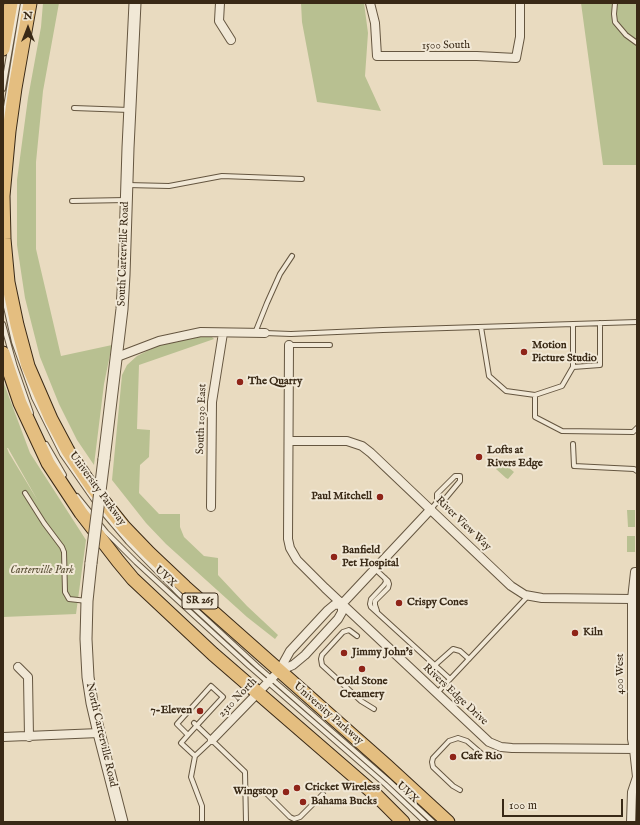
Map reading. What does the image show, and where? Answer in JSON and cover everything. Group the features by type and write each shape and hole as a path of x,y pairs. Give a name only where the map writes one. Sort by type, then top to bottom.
{"main road":[{"path":"3,49 11,3"},
{"name":"University Parkway","path":"30,3 10,124 3,210 4,239 8,282 17,325 28,366 45,406 68,451 92,487 114,516 134,538 273,678 386,765 448,822"},
{"name":"SR 265","path":"3,353 20,403 38,443 63,487 92,528 134,579 258,694 377,796 403,822"}],"street":[{"name":"South Carterville Road","path":"99,505 117,357 124,282 129,110 135,3"},
{"path":"220,3 219,21 231,40"},
{"name":"1500 South","path":"370,3 375,23 377,56 477,56 516,58 520,37 520,3"},
{"path":"117,357 159,341 201,332 265,334"},
{"name":"South 1030 East","path":"211,507 212,402 222,332"},
{"name":"Rivers Edge Drive","path":"289,345 288,539 292,552 300,564 489,742 501,747 517,748 636,749"},
{"name":"River View Way","path":"289,441 347,441 362,446 431,509 511,586 528,596 542,598 632,599"},
{"name":"North Carterville Road","path":"99,505 87,601 86,639 88,677 99,733 122,822"},
{"name":"2310 North","path":"212,740 273,678 290,651 328,610 334,605 342,604 431,509"},
{"name":"400 West","path":"631,822 632,792 637,777 636,749 632,739 632,599 636,572"},
{"name":"2310 North","path":"273,678 305,655 338,619 342,612 342,604"},
{"path":"18,667 28,677 29,737"},
{"path":"3,737 99,733"}],"lane":[{"path":"3,90 18,3"},
{"path":"3,125 23,3"},
{"path":"615,3 615,22 626,35 637,43"},
{"path":"74,108 129,110"},
{"path":"127,185 169,186 222,176 302,179"},
{"path":"72,201 126,200"},
{"path":"255,333 277,282 292,256"},
{"path":"3,294 14,342 34,398 51,435 82,484 113,525 184,599 433,822"},
{"path":"265,334 637,322"},
{"path":"573,367 600,366 600,323"},
{"path":"3,324 15,367 32,415"},
{"path":"481,327 489,376 506,391 535,395 562,386 573,367 573,324"},
{"path":"289,345 330,345"},
{"path":"535,395 535,417 562,431 633,432 637,428"},
{"path":"45,442 67,481"},
{"path":"574,444 574,466 634,469 637,471"},
{"path":"431,509 437,502 445,499 460,481 460,476 455,476 437,494 437,502"},
{"name":"UVX","path":"74,491 96,520 132,558 273,678 425,822"},
{"path":"25,494 62,547 64,552 65,592 69,599 87,601"},
{"path":"375,569 389,582 389,586 374,605 377,611 450,679"},
{"path":"436,693 528,596"},
{"path":"357,636 349,630 344,632 322,655 322,665 361,701 374,709"},
{"path":"435,665 453,649 460,651 469,659"},
{"path":"188,735 178,724 187,717 204,698 211,686 223,697 212,705 195,724 188,735 181,743 194,756"},
{"path":"195,724 245,772 246,822"},
{"path":"460,790 453,786 433,767 433,758 449,741 458,738 467,741 482,754 490,758"},
{"path":"202,822 202,806 191,777 194,756 212,740"},
{"path":"266,793 290,817 294,819 300,817 323,794"}],"green space":[{"path":"43,3 59,3 43,91 36,162 36,249 61,356 112,345 104,384 94,465 77,440 59,404 40,357 25,298 17,245 17,180 28,98 41,27"},
{"path":"301,3 364,3 368,33 365,76 381,111 317,102 302,22"},
{"path":"581,3 637,3 637,165 603,165"},
{"path":"210,335 214,339 139,365 137,429 150,430 149,457 140,465 139,493 159,514 180,514 180,527 184,537 204,556 218,558 218,575 247,606 278,635 275,639 247,617 166,544 146,523 112,480 122,375 127,365 137,356 159,345 192,337"},
{"name":"Carterville Park","path":"3,381 30,453 86,540 76,614 3,617","holes":["8,448 38,501 9,453"]},
{"path":"500,460 514,472 508,479 496,469 498,467 496,465"},
{"path":"627,510 635,510 635,527 628,527"},
{"path":"627,536 635,536 635,552 627,552"}],"place":[{"name":"Motion Picture Studio","path":"524,352"},
{"name":"The Quarry","path":"240,382"},
{"name":"Lofts at Rivers Edge","path":"479,457"},
{"name":"Paul Mitchell","path":"380,497"},
{"name":"Banfield Pet Hospital","path":"334,557"},
{"name":"Crispy Cones","path":"399,603"},
{"name":"Kiln","path":"575,633"},
{"name":"Jimmy John's","path":"344,653"},
{"name":"Cold Stone Creamery","path":"362,669"},
{"name":"7-Eleven","path":"200,711"},
{"name":"Cafe Rio","path":"453,757"},
{"name":"Cricket Wireless","path":"297,788"},
{"name":"Wingstop","path":"286,792"},
{"name":"Bahama Bucks","path":"303,802"}]}
